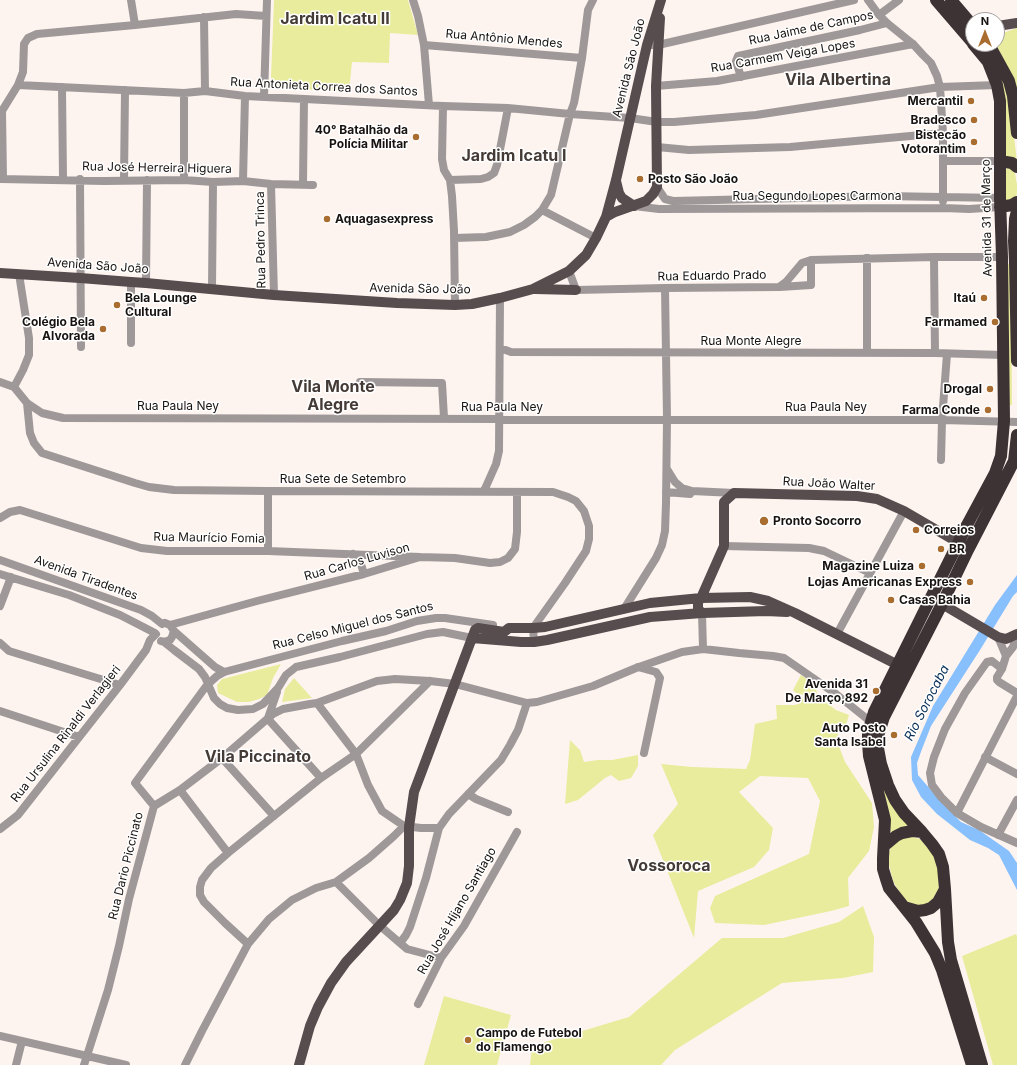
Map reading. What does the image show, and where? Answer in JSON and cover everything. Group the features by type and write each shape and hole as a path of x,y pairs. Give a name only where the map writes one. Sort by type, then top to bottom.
{"highway":[{"name":"Avenida 31 de Março","path":"936,0 965,34"},
{"path":"951,0 965,16"},
{"name":"Avenida 31 de Março","path":"963,546 967,525 995,473 1001,456 1004,422 1000,203 1000,101 997,85 986,52"},
{"name":"Avenida 31 de Março","path":"993,52 1009,81 1013,96 1017,133"},
{"path":"1000,161 1012,163 1017,167"},
{"path":"1000,203 1012,205 1017,202"},
{"path":"1017,211 1015,218 1014,241 1016,262 1017,361"},
{"path":"972,1065 942,970 935,953 927,939 889,888 886,879 882,858 885,820 869,756 868,734 871,722 903,668 963,546 1015,461 1017,435"},
{"path":"1002,446 1009,457 1015,461"},
{"path":"931,613 942,604 963,546"},
{"path":"903,668 877,739 881,764 895,800 904,813 922,832 939,854 943,867 948,942 951,960 982,1065"},
{"path":"884,846 902,833 912,831 922,832"},
{"path":"904,907 918,911 931,908 938,902 945,889"}],"main road":[{"name":"Avenida São João","path":"657,187 656,86 661,0"},
{"name":"Avenida São João","path":"0,273 146,283 274,295 390,302 455,304 472,304 533,289 569,271 586,254 606,217 647,46 661,0"},
{"path":"1005,25 1017,23"},
{"path":"616,180 619,193 622,198 634,206"},
{"path":"606,217 649,199 657,187"},
{"path":"533,289 576,290"},
{"path":"702,613 698,609 698,605 724,546 724,502 734,493"},
{"name":"Rua João Walter","path":"734,493 857,496 877,499 904,511 963,546"},
{"name":"Rua Celso Miguel dos Santos","path":"509,628 545,627 650,603 701,598 750,597 768,602 795,613 903,668"},
{"path":"942,604 997,636 1006,639 1016,634"},
{"path":"622,621 626,618 624,609"},
{"name":"Rua Celso Miguel dos Santos","path":"472,638 534,642 578,633 622,621 650,617 702,613 766,611 795,613"},
{"path":"299,1065 310,1026 331,983 346,962 394,910 407,883 410,866 406,826 414,792 474,630 478,628 504,632 509,628"}],"street":[{"path":"131,0 135,25"},
{"path":"264,97 267,0"},
{"path":"413,0 424,45 429,105"},
{"path":"454,238 486,237 510,232 524,225 535,217 542,210 551,196 570,114 574,103 582,58 588,10 593,0"},
{"path":"647,46 658,45 854,0"},
{"path":"868,0 887,24 912,44 931,63 937,76 940,87 943,133 944,208"},
{"path":"879,15 899,0"},
{"path":"2,179 1,112 18,85 23,72 24,44 28,38 38,34 236,14 266,16"},
{"path":"204,18 205,91"},
{"name":"Rua Jaime de Campos","path":"741,77 736,61 738,56 887,24"},
{"name":"Rua Carmem Veiga Lopes","path":"656,86 717,82 912,44"},
{"name":"Rua Antônio Mendes","path":"424,45 582,58"},
{"name":"Rua Antonieta Correa dos Santos","path":"18,85 184,93 205,91 245,96 508,108 630,118 657,122 756,115 940,87 997,85"},
{"path":"62,87 63,179"},
{"path":"124,180 125,90"},
{"path":"184,93 184,180"},
{"path":"243,181 245,96"},
{"path":"303,184 304,99"},
{"path":"443,106 442,159 444,170 450,180 452,196 455,304"},
{"path":"450,180 488,177 494,173 497,165 508,108"},
{"path":"657,147 689,150 790,147 943,133"},
{"path":"943,161 1000,161"},
{"name":"Rua José Herreira Higuera","path":"2,179 80,179 104,181 184,180 213,182 243,181 271,184 313,185"},
{"path":"80,179 81,347"},
{"path":"146,283 147,180"},
{"path":"212,289 213,182"},
{"name":"Rua Pedro Trinca","path":"271,184 274,295"},
{"path":"657,187 671,205 884,196 943,197 1000,203"},
{"name":"Rua Segundo Lopes Carmona","path":"634,206 659,209 671,205 969,209 1000,203"},
{"path":"542,210 596,238"},
{"path":"934,257 935,353"},
{"path":"779,287 811,285 810,260 934,257 1016,262"},
{"path":"867,258 867,353"},
{"name":"Rua Eduardo Prado","path":"576,290 779,287 786,282 802,263 810,260"},
{"path":"569,271 576,290"},
{"path":"0,382 14,386 29,355 29,338 19,274"},
{"path":"130,343 131,282"},
{"path":"624,609 656,558 662,545 665,531 667,419 665,288"},
{"path":"484,491 496,464 499,451 500,298"},
{"name":"Rua Monte Alegre","path":"500,348 511,352 935,353 1003,355"},
{"path":"941,460 942,420 947,354"},
{"path":"360,382 442,383 444,418"},
{"name":"Rua Paula Ney","path":"14,386 27,404 42,413 63,418 942,420 1017,422"},
{"name":"Rua Sete de Setembro","path":"27,404 30,433 34,443 42,453 149,487 174,490 553,492 568,497 576,501 584,511 589,526 589,539 586,551 533,628"},
{"name":"Rua João Walter","path":"667,469 675,482 682,488 692,491 734,493"},
{"path":"268,491 268,551"},
{"name":"Rua Carlos Luvison","path":"168,627 258,601 364,574 420,557 455,558 490,563 500,562 508,558 515,549 517,532 517,492"},
{"path":"666,492 711,496 724,502"},
{"name":"Rua Maurício Fomia","path":"0,518 10,512 20,510 141,548 167,551 268,551 420,557"},
{"path":"836,634 904,511"},
{"path":"724,546 809,548 824,551 870,573"},
{"path":"353,554 360,560 364,574"},
{"name":"Avenida Tiradentes","path":"0,560 141,610 168,627 215,667 224,672"},
{"name":"Avenida Tiradentes","path":"0,574 69,595 113,612 147,628 155,634"},
{"path":"0,606 11,577"},
{"path":"546,610 545,627 548,640"},
{"path":"702,613 702,649"},
{"name":"Rua Celso Miguel dos Santos","path":"224,672 386,631 417,621 436,618 445,618 509,628"},
{"path":"163,641 168,641 172,637 168,627 157,627 155,634 157,637 199,669 205,677 207,685"},
{"path":"533,628 534,642"},
{"name":"Rua Celso Miguel dos Santos","path":"207,685 214,698 227,708 238,710 253,708 263,704 278,688 286,674 296,667 427,634 443,632 472,638"},
{"name":"Rua Ursulina Rinaldi Verlagieri","path":"0,829 18,815 120,685 146,650 150,640 155,634"},
{"path":"1016,634 1013,647 1006,656 997,680 1017,693"},
{"path":"997,636 1006,656"},
{"name":"Rua Ursulina Rinaldi Verlagieri","path":"146,650 163,641"},
{"path":"340,657 346,650 347,646 346,643 342,641"},
{"path":"0,643 9,650 120,685"},
{"path":"400,943 406,936 410,927 426,878 439,828 449,814 501,760 518,730 527,703 537,702 593,686 638,667 682,652 702,649 784,658 836,694 871,722"},
{"path":"1002,669 992,662 987,662 962,699 945,729 934,757 930,773 932,785 941,797 957,812 981,827 1017,843"},
{"path":"638,667 656,672 660,678 644,753"},
{"path":"154,806 135,783 207,685 224,672"},
{"name":"Rua Dario Piccinato","path":"84,1065 108,990 120,946 130,899 154,806 180,790 222,758 274,714 283,709 317,703 377,681 395,678 455,684 527,703"},
{"path":"248,944 204,902 200,894 202,880 211,868 228,853 321,778 356,754 430,681"},
{"path":"278,688 268,719 321,778"},
{"path":"957,812 1017,696"},
{"path":"317,703 356,754 368,785 382,811 406,826 439,828"},
{"path":"0,711 79,737"},
{"path":"222,758 274,816"},
{"path":"985,758 1017,774"},
{"path":"180,790 228,853"},
{"path":"468,794 476,799 508,812"},
{"path":"998,835 1017,800"},
{"path":"185,1065 248,944 270,919 292,900 316,888 336,882 369,858 406,826"},
{"name":"Rua José Hijano Santiago","path":"418,1004 441,958 464,926 517,832"},
{"path":"336,882 379,925 407,949 441,958"},
{"path":"0,1036 126,1065"},
{"path":"16,1065 22,1041"}],"green space":[{"path":"274,0 408,0 418,35 390,33 389,63 352,62 349,92 275,86 271,78"},
{"path":"1017,28 1017,107 1011,75 1000,52 1005,52 1005,32"},
{"path":"990,52 1008,87 1017,162 1003,159"},
{"path":"1008,168 1015,173 1017,193 1016,197 1005,202 1005,170"},
{"path":"1006,264 1011,264 1012,405 1009,405"},
{"path":"281,664 273,678 267,695 259,699 249,702 237,702 218,693 217,685 222,679"},
{"path":"801,675 816,686 817,696 836,710 849,715 846,725 838,733 837,741 845,762 872,803 874,827 869,851 848,878 849,906 764,925 715,923 710,908 715,896 809,854 820,801 808,778 760,776 739,792 773,828 769,850 754,867 698,891 694,938 653,835 678,804 661,764 746,769 750,760 755,724 777,719 776,705 795,705 801,703 804,695 796,693 793,690"},
{"path":"294,678 312,698 282,702 285,689"},
{"path":"570,740 580,750 584,762 612,760 638,755 638,766 631,778 619,781 611,775 605,778 578,800 565,804"},
{"path":"874,747 913,829 891,834 887,803 873,768"},
{"path":"912,837 920,839 930,849 938,864 939,895 926,907 912,906 901,895 893,881 889,865 889,852 896,840"},
{"path":"863,906 874,937 873,972 843,978 782,983 675,1050 661,1065 530,1065 532,1046 629,1017 722,938 783,938 839,922"},
{"path":"1016,934 1017,1065 993,1065 962,956"},
{"name":"Campo de Futebol do Flamengo","path":"444,996 511,1015 497,1065 424,1065"}],"water":[{"name":"Rio Sorocaba","path":"1017,575 1017,592 1013,596 931,726 917,763 918,775 961,822 979,830 1009,851 1017,863 1017,890 999,855 970,840 937,814 921,797 912,780 911,757 933,706 995,605"}],"place":[{"name":"Mercantil","path":"971,101"},
{"name":"Bradesco","path":"974,120"},
{"name":"40° Batalhão da Polícia Militar","path":"416,137"},
{"name":"Bistecão Votorantim","path":"974,142"},
{"name":"Posto São João","path":"640,179"},
{"name":"Aquagasexpress","path":"327,219"},
{"name":"Itaú","path":"984,298"},
{"name":"Bela Lounge Cultural","path":"117,305"},
{"name":"Farmamed","path":"995,322"},
{"name":"Colégio Bela Alvorada","path":"103,329"},
{"name":"Drogal","path":"990,389"},
{"name":"Farma Conde","path":"988,410"},
{"name":"Pronto Socorro","path":"764,521"},
{"name":"Correios","path":"916,530"},
{"name":"BR","path":"941,549"},
{"name":"Magazine Luiza","path":"922,566"},
{"name":"Lojas Americanas Express","path":"970,582"},
{"name":"Casas Bahia","path":"891,600"},
{"name":"Avenida 31 De Março,892","path":"876,691"},
{"name":"Auto Posto Santa Isabel","path":"894,735"},
{"name":"Campo de Futebol do Flamengo","path":"468,1040"}],"district":[{"name":"Jardim Icatu II","path":"335,19"},
{"name":"Vila Albertina","path":"838,80"},
{"name":"Jardim Icatu I","path":"514,156"},
{"name":"Vila Monte Alegre","path":"333,396"},
{"name":"Vila Piccinato","path":"258,757"},
{"name":"Vossoroca","path":"669,866"}]}
